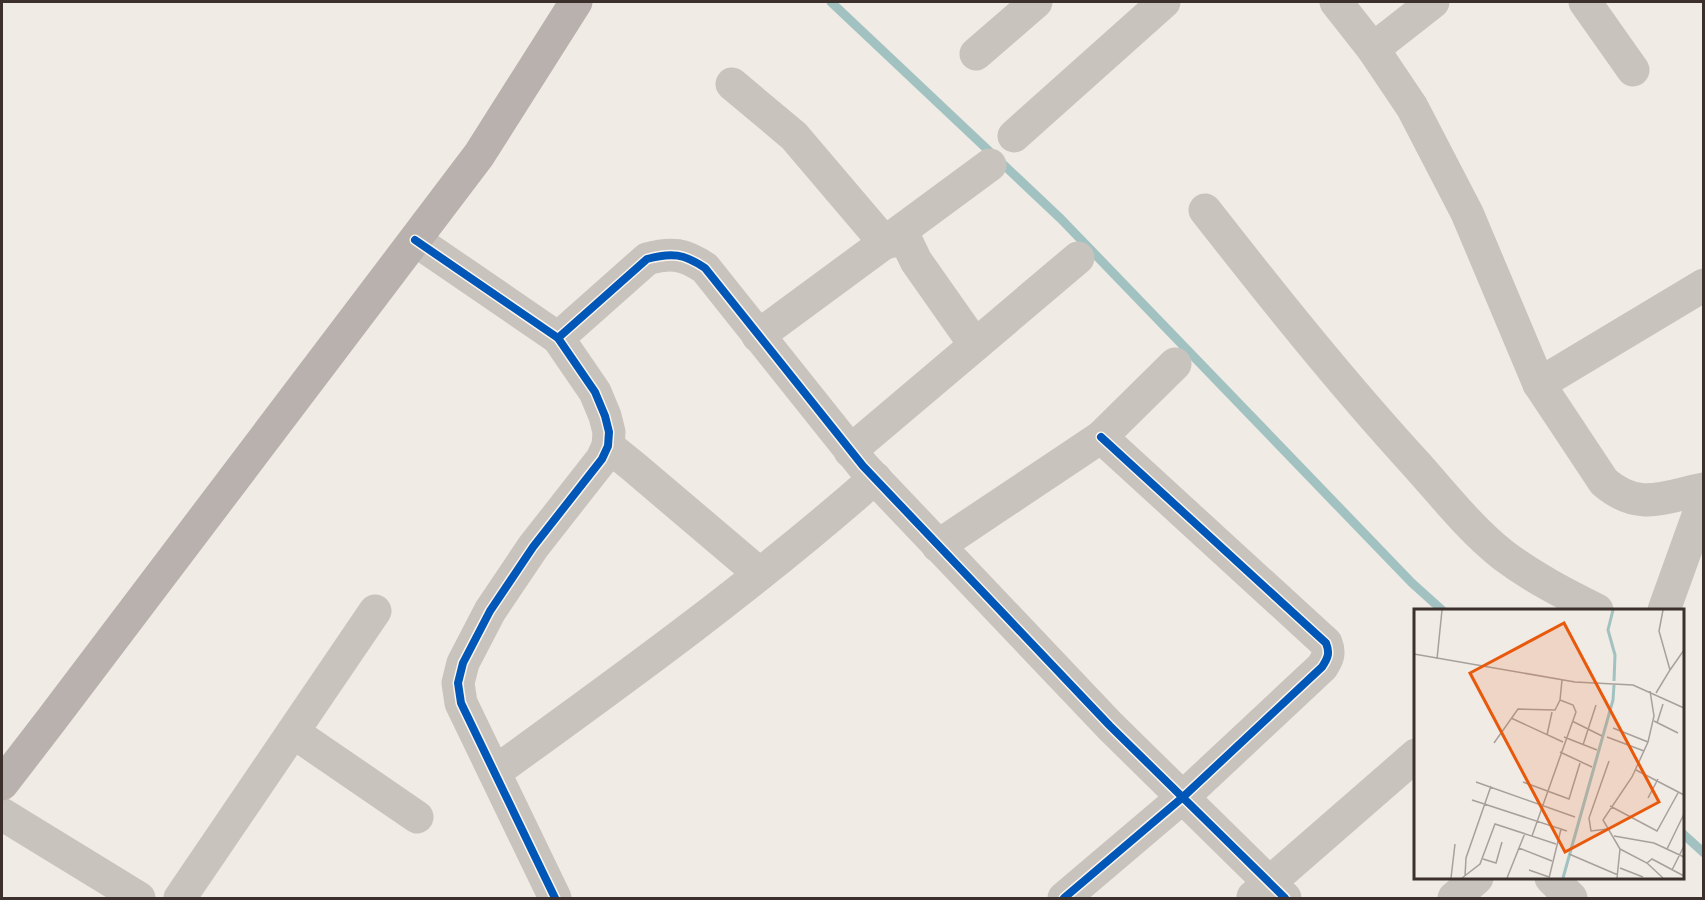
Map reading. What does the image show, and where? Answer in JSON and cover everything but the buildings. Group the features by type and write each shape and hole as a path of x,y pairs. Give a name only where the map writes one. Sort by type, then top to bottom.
{"main road":[{"path":"2,784 479,155 576,2"}],"street":[{"path":"976,54 1036,2"},
{"path":"1014,136 1164,2"},
{"path":"1336,2 1373,49 1412,107 1467,213 1539,384 1604,482 1616,492 1646,501 1704,489"},
{"path":"1373,49 1433,2"},
{"path":"1585,2 1633,70"},
{"path":"732,84 794,136 885,243"},
{"path":"759,336 990,165"},
{"path":"1205,210 1290,320 1380,424 1474,527 1503,555 1549,585 1595,609"},
{"path":"885,243 905,238 916,261 975,345"},
{"path":"415,240 558,338 595,392 609,432 608,446 602,459 533,547 490,610 462,663 458,683 461,704 555,898"},
{"path":"558,338 647,259 662,255 689,257 705,268 850,451 1110,726 1184,797 1268,894 1414,757"},
{"path":"850,451 1078,258"},
{"path":"1539,384 1704,285"},
{"path":"938,546 1101,437 1175,364"},
{"path":"1064,898 1184,797 1322,667 1328,658 1329,650 1326,643 1101,437"},
{"path":"608,446 760,574"},
{"path":"495,772 600,696 809,537 875,478"},
{"path":"1664,609 1704,499"},
{"path":"180,898 375,611"},
{"path":"293,732 417,817"},
{"path":"2,813 139,898"},
{"path":"1454,898 1476,879"},
{"path":"1552,879 1571,898"}],"waterway":[{"path":"831,2 1061,219 1412,583 1441,609"},
{"path":"1684,835 1704,853"}],"cycle path":[{"path":"415,240 558,338 595,392 609,432 608,446 602,459 533,547 490,611 463,663 458,683 461,703 555,898"},
{"path":"558,338 647,259 664,255 678,256 705,268 863,466 1110,726 1285,898"},
{"path":"1064,898 1183,797 1322,667 1328,653 1326,643 1101,437"}]}
